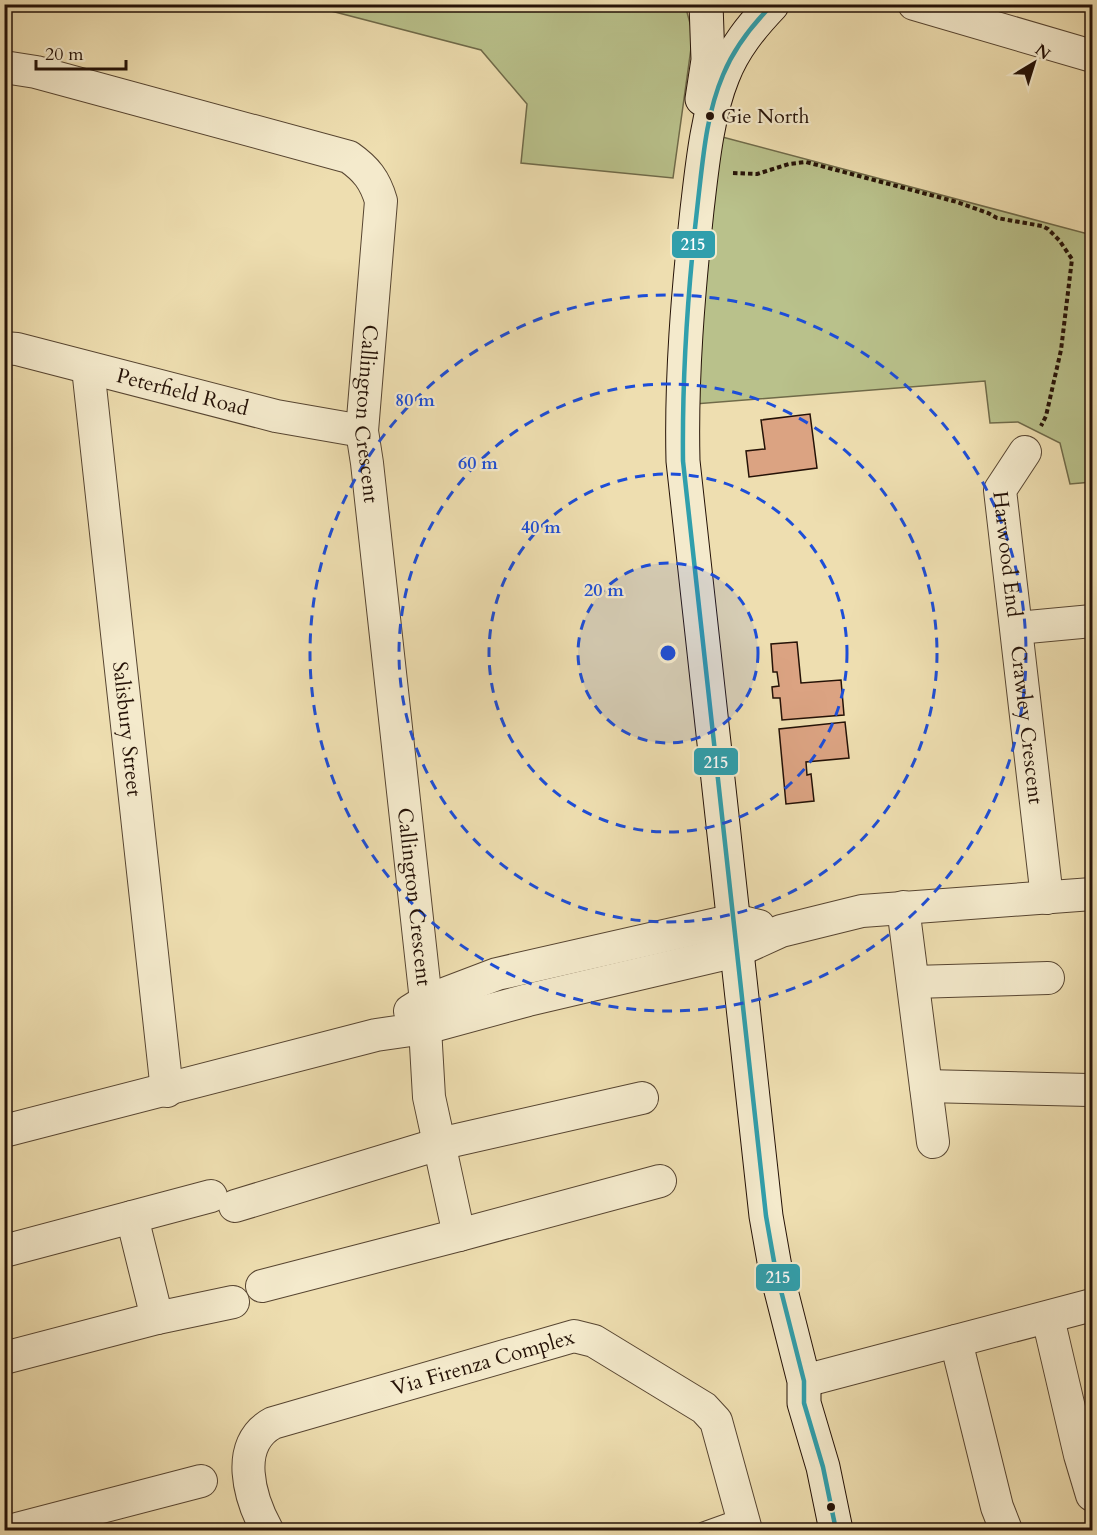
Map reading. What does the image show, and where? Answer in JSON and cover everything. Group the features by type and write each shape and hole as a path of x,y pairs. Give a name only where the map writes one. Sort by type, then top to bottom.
{"street":[{"path":"706,4 708,60 700,140 712,172"},
{"path":"718,4 737,12 758,11 772,5"},
{"path":"915,4 1092,56"},
{"path":"772,5 750,29 723,75 715,98 712,172 684,360 683,461 766,1216 775,1266 804,1381 804,1403 823,1467 836,1530"},
{"name":"Callington Crescent","path":"4,67 36,72 334,152 362,165 378,188 381,214 362,431 425,1014"},
{"name":"Peterfield Road","path":"4,348 276,416 362,431"},
{"name":"Salisbury Street","path":"88,368 167,1090"},
{"name":"Harwood End","path":"1017,628 1000,489 1025,452"},
{"name":"Crawley Crescent","path":"1047,898 1017,628 1092,621"},
{"path":"735,935 781,931 862,911 903,906 1092,894"},
{"path":"903,906 933,1142"},
{"name":"Callington Crescent","path":"4,1131 376,1035 425,1014 497,974 735,935"},
{"path":"913,982 1048,978"},
{"path":"425,1014 429,1097 459,1234"},
{"path":"926,1086 1089,1090"},
{"path":"4,1251 132,1217 223,1201 439,1144 642,1098"},
{"path":"262,1286 660,1181"},
{"path":"132,1217 157,1318"},
{"path":"4,1358 157,1318 233,1302"},
{"path":"804,1381 1092,1305"},
{"path":"1048,1318 1080,1455 1092,1495"},
{"name":"Via Firenza Complex","path":"267,1530 257,1512 248,1468 249,1451 256,1436 264,1428 273,1423 574,1336 594,1341 704,1408 716,1421 744,1523"},
{"path":"956,1341 998,1507 1006,1530"},
{"path":"804,1381 824,1415 859,1530"},
{"path":"13,1530 201,1481"}],"lane":[{"path":"703,1530 744,1523"}],"path":[{"path":"712,172 757,174 789,164 806,162 957,202 997,218 1048,229 1072,259 1061,350 1046,416 1025,452"}],"green space":[{"path":"308,5 685,5 693,34 673,178 521,163 527,104 481,50"},
{"path":"711,134 1092,235 1092,482 1070,484 1060,443 1018,422 990,423 985,381 682,405"}],"building":[{"path":"810,414 817,468 749,477 746,451 765,449 761,420"},
{"path":"797,642 801,683 841,680 844,715 782,720 780,698 773,698 772,687 779,686 777,672 773,672 771,644"},
{"path":"845,722 849,758 806,762 807,775 811,774 814,801 786,804 779,729"}],"transit line":[{"name":"215","path":"773,4 732,55 717,90 709,121 694,233 689,298 683,461 766,1216 775,1267 804,1381 804,1403 823,1467 836,1530"}],"place":[{"name":"Gie North","path":"710,116"}]}
